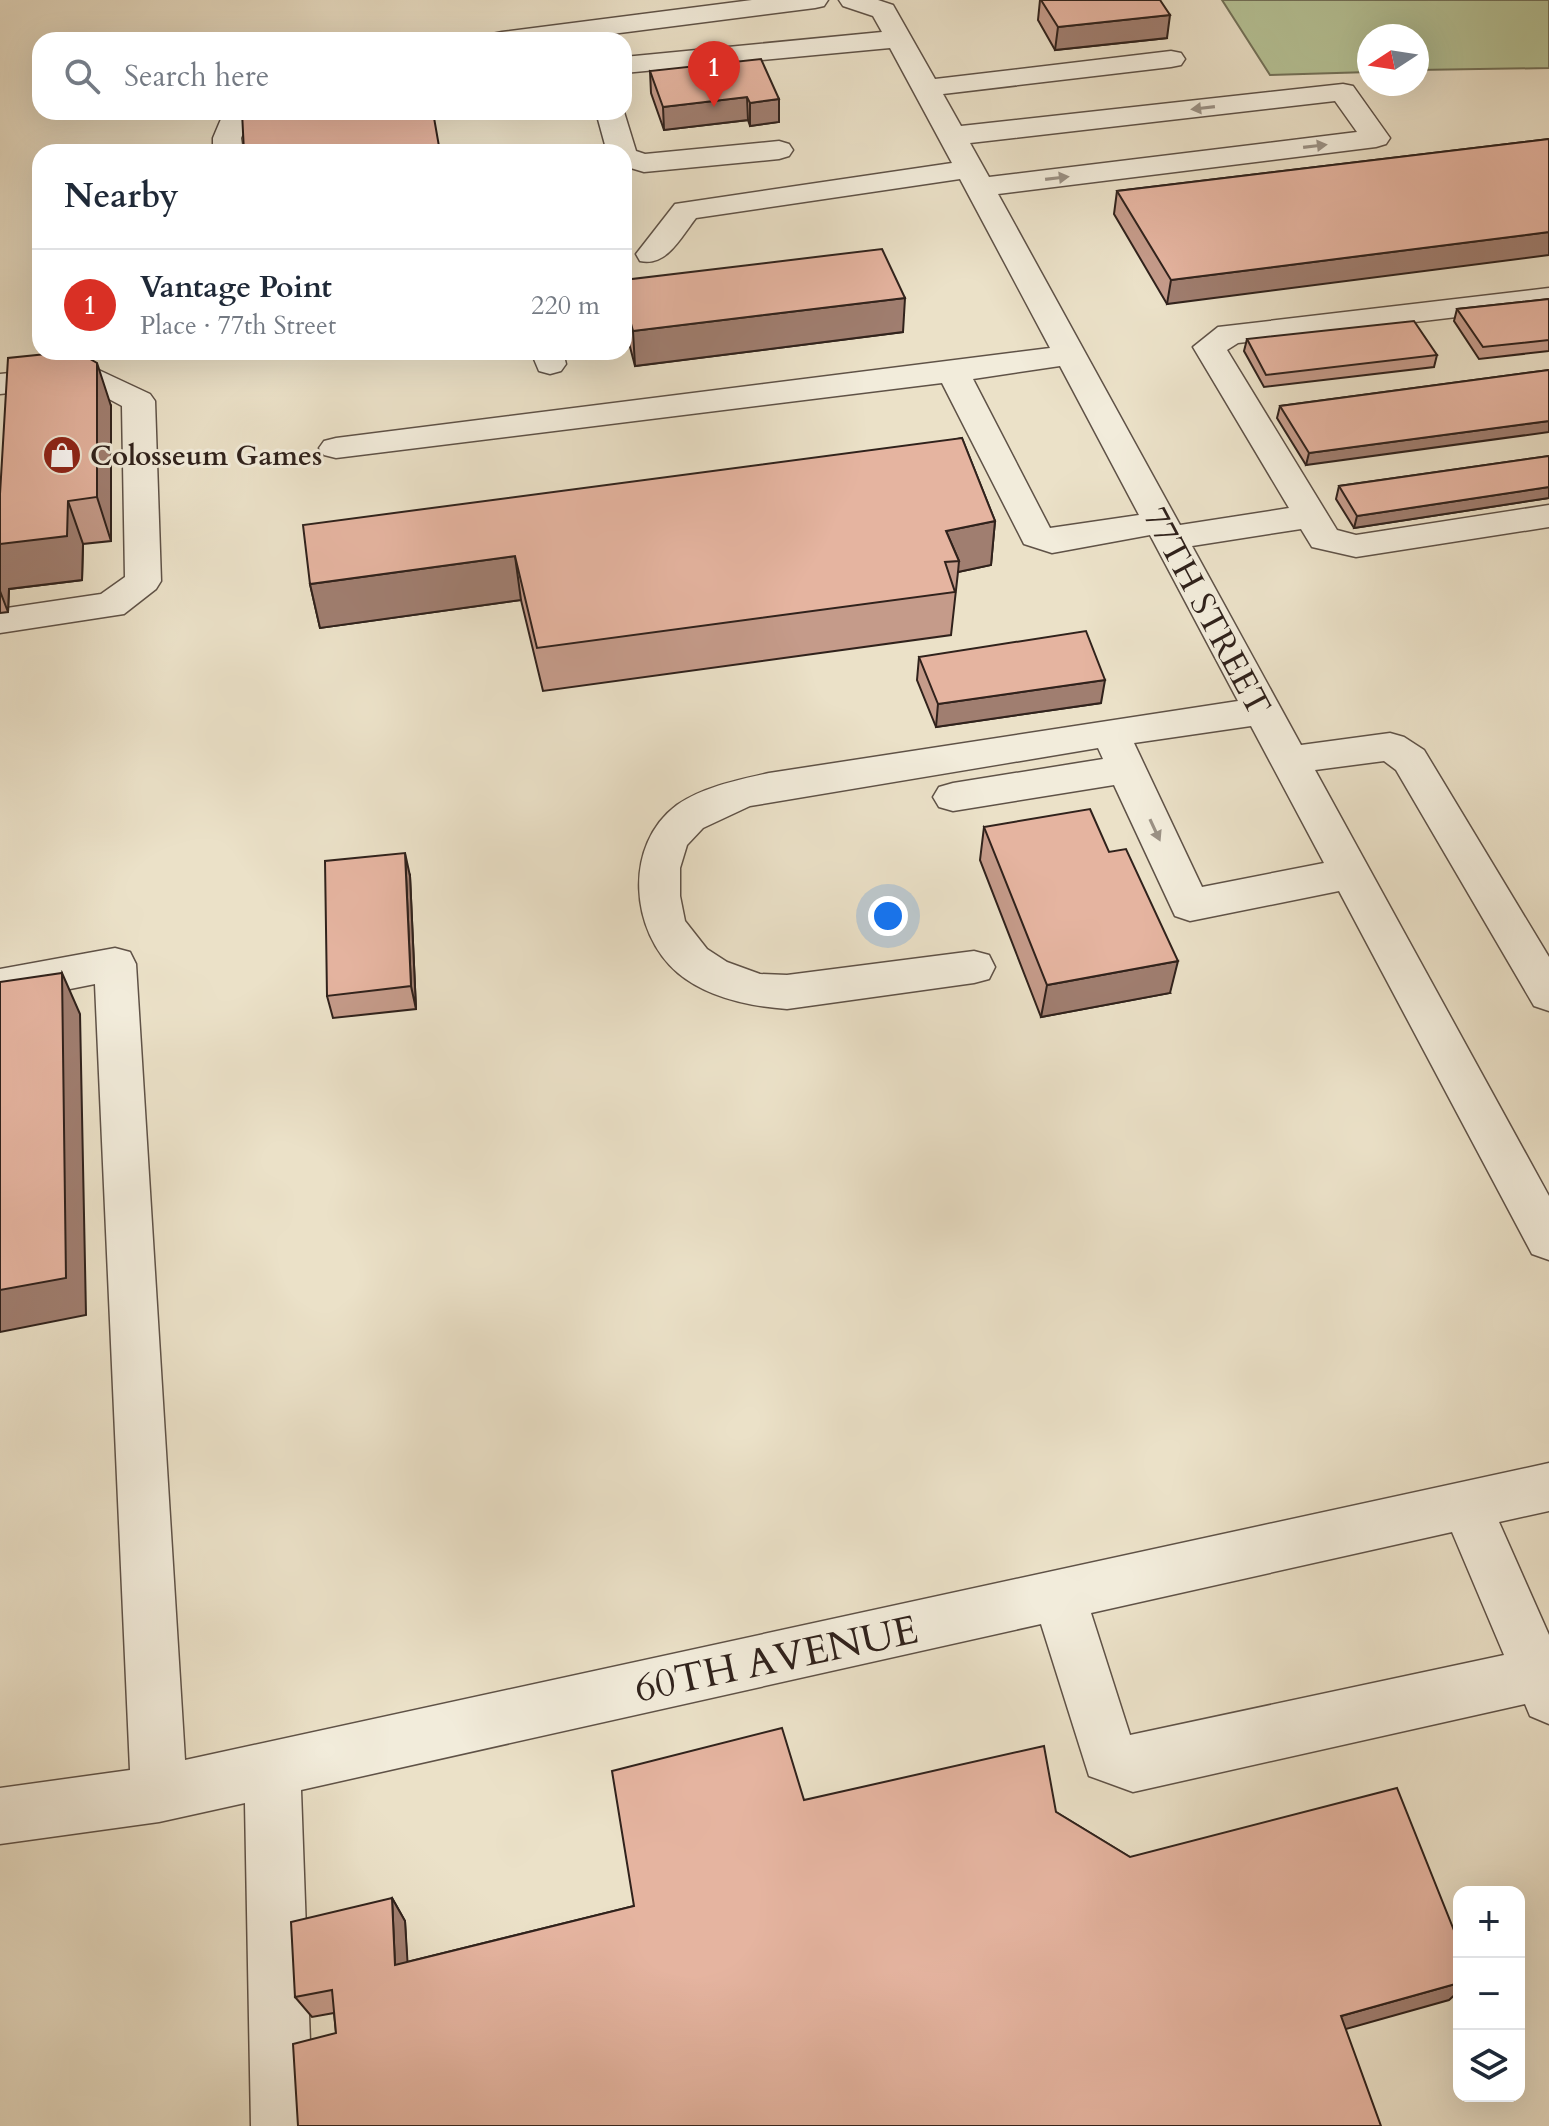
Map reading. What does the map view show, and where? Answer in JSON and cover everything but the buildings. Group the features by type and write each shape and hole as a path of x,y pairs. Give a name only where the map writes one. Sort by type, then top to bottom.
{"street":[{"path":"552,32 708,7 815,0"},
{"name":"77TH STREET","path":"866,2 884,11 1549,1240"},
{"path":"632,64 899,39"},
{"path":"926,88 1171,59"},
{"path":"651,254 686,210 1376,138 1343,92 952,136"},
{"path":"227,144 235,120"},
{"path":"612,120 620,144"},
{"path":"632,158 644,163 779,150"},
{"path":"1549,297 1229,334 1209,347 1325,539 1356,546 1549,516"},
{"path":"336,448 1070,355"},
{"path":"953,372 1036,536 1052,542 1311,516"},
{"path":"0,384 88,375 138,401 143,581 111,605 0,621"},
{"path":"974,967 787,992 761,993 735,985 698,964 667,933 657,887 662,858 674,834 692,815 738,795 925,760 1110,733 1256,698"},
{"path":"827,753 1256,698"},
{"path":"1110,733 1190,905 1351,873"},
{"path":"1289,760 1390,747 1410,760 1549,994"},
{"path":"953,797 1127,769"},
{"path":"0,986 115,964 159,1794"},
{"name":"60TH AVENUE","path":"0,1816 159,1794 1549,1487"},
{"path":"1059,1595 1109,1756 1133,1764 1544,1686 1466,1506"},
{"path":"272,1769 282,2126"}],"green space":[{"path":"1222,0 1549,0 1549,68 1429,70 1429,24 1357,24 1357,72 1270,75"}],"place":[{"name":"Vantage Point","path":"714,107"},
{"name":"Colosseum Games","path":"62,455"}]}
